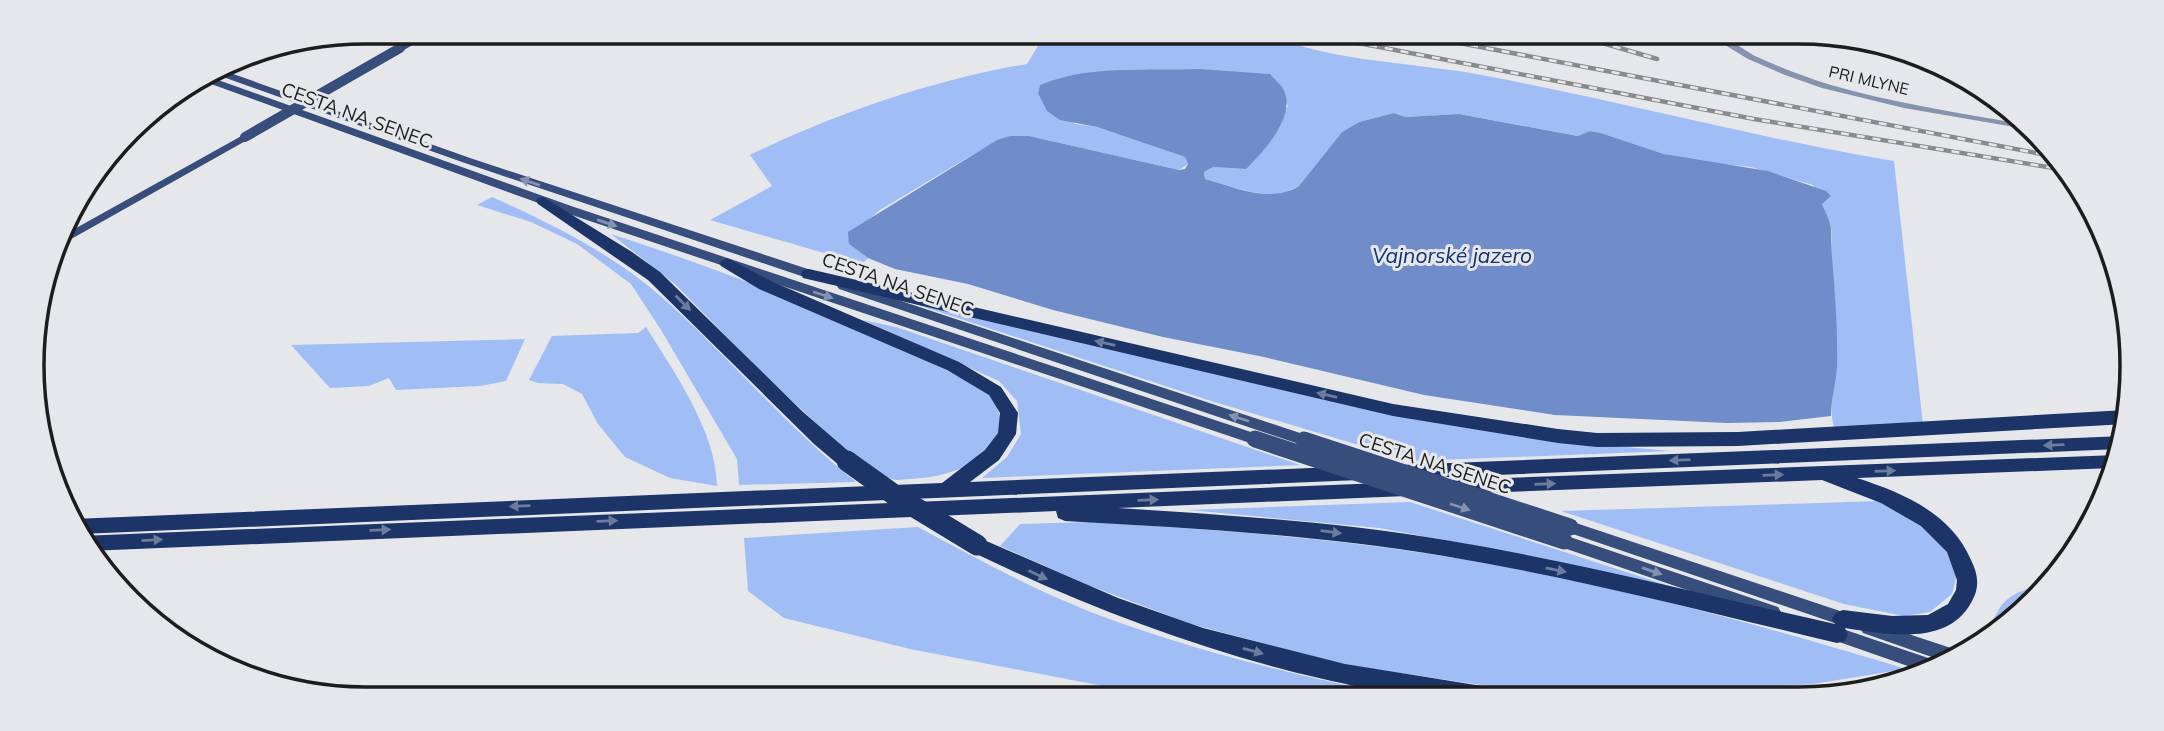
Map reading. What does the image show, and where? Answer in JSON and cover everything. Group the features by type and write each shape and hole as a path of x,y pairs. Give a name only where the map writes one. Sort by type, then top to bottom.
{"highway":[{"path":"543,201 566,219 608,241 655,277 774,397 847,461 892,494 977,545 1086,596 1211,639 1341,673 1427,687"},
{"path":"727,263 765,285 953,366 995,391 1010,416 1007,434 992,455 951,498"},
{"path":"809,274 1344,399 1522,432 1597,440 1738,439 2115,418"},
{"path":"1748,457 1979,426"},
{"path":"97,542 1748,457 2111,442"},
{"path":"87,526 1816,473 2105,461"},
{"path":"951,498 1223,521 1395,541 1840,626 1931,623 1951,615 1961,603 1968,585 1965,569 1956,549 1940,529 1915,512 1881,495 1816,473"}],"main road":[{"path":"71,236 407,44"},
{"name":"CESTA NA SENEC","path":"227,75 466,160 1304,440 1567,534"},
{"name":"CESTA NA SENEC","path":"214,82 543,201 727,263 1255,439 1567,534"},
{"path":"1567,534 1840,626 1941,654"},
{"path":"1840,626 1924,662"}],"street":[{"name":"PRI MLYNE","path":"1729,44 1769,66 1816,84 2012,125"}],"shaded area":[{"path":"1039,44 1294,44 1348,57 1487,76 1792,142 1894,161 1923,425 1834,427 1832,405 1836,339 1832,232 1828,216 1813,185 1751,167 1703,162 1664,154 1590,131 1579,136 1459,114 1405,117 1394,113 1359,122 1342,132 1299,186 1279,195 1251,192 1205,179 1204,172 1213,167 1246,169 1288,106 1269,74 1192,70 1105,72 1067,76 1040,85 1038,93 1075,124 1097,127 1185,157 1188,164 1179,170 1029,136 1010,136 972,155 880,210 866,222 849,244 868,258 862,264 710,220 772,186 750,155 817,125 886,100 956,79 1027,64"},
{"path":"492,197 588,245 654,290 808,441 856,482 739,485 737,459 631,284 577,244 531,222 477,205"},
{"path":"611,234 708,267 803,304 897,345 987,392 1000,417 995,440 976,460 950,472 900,480 886,477 859,456 846,451 758,369 676,285"},
{"path":"917,302 1380,412 1527,438 1670,451 1412,461 1208,400 915,304"},
{"path":"863,320 896,327 1300,465 982,478 1007,457 1021,434 1017,401 999,381"},
{"path":"646,327 681,383 701,423 715,465 717,486 670,478 625,457 598,424 582,394 563,384 529,380 552,336 638,333"},
{"path":"525,339 506,381 480,386 396,390 389,378 369,386 330,388 291,345"},
{"path":"1881,501 1922,522 1943,543 1957,574 1952,594 1930,612 1904,616 1844,604 1561,511"},
{"path":"1410,502 1688,592 1546,559 1379,528 1189,510"},
{"path":"1091,522 1216,530 1381,547 1484,563 1666,602 1905,669 1813,684 1772,687 1495,687 1346,665 1191,624 1088,585 1000,546 1020,524"},
{"path":"918,527 1039,590 1115,621 1255,664 1355,687 1108,687 910,649 784,618 748,591 744,538"},
{"path":"2031,588 1993,622 2006,601"}],"water":[{"name":"Vajnorské jazero","path":"1199,69 1270,74 1284,91 1287,101 1282,123 1269,144 1246,169 1213,167 1204,172 1205,179 1252,192 1276,194 1299,186 1342,132 1359,122 1394,113 1405,117 1459,114 1578,136 1590,131 1664,154 1768,171 1826,191 1831,196 1822,204 1831,230 1837,339 1837,367 1831,416 1779,422 1727,423 1555,415 1424,395 1264,357 1163,337 1053,310 968,284 895,269 868,258 849,244 848,232 997,140 1010,136 1029,136 1179,170 1185,169 1188,164 1185,157 1097,127 1060,120 1047,111 1038,93 1040,85 1077,74 1118,70"}],"railway":[{"path":"1364,44 1754,119 2052,168"},
{"path":"1465,44 2041,154"},
{"path":"1606,44 1657,59"}]}
